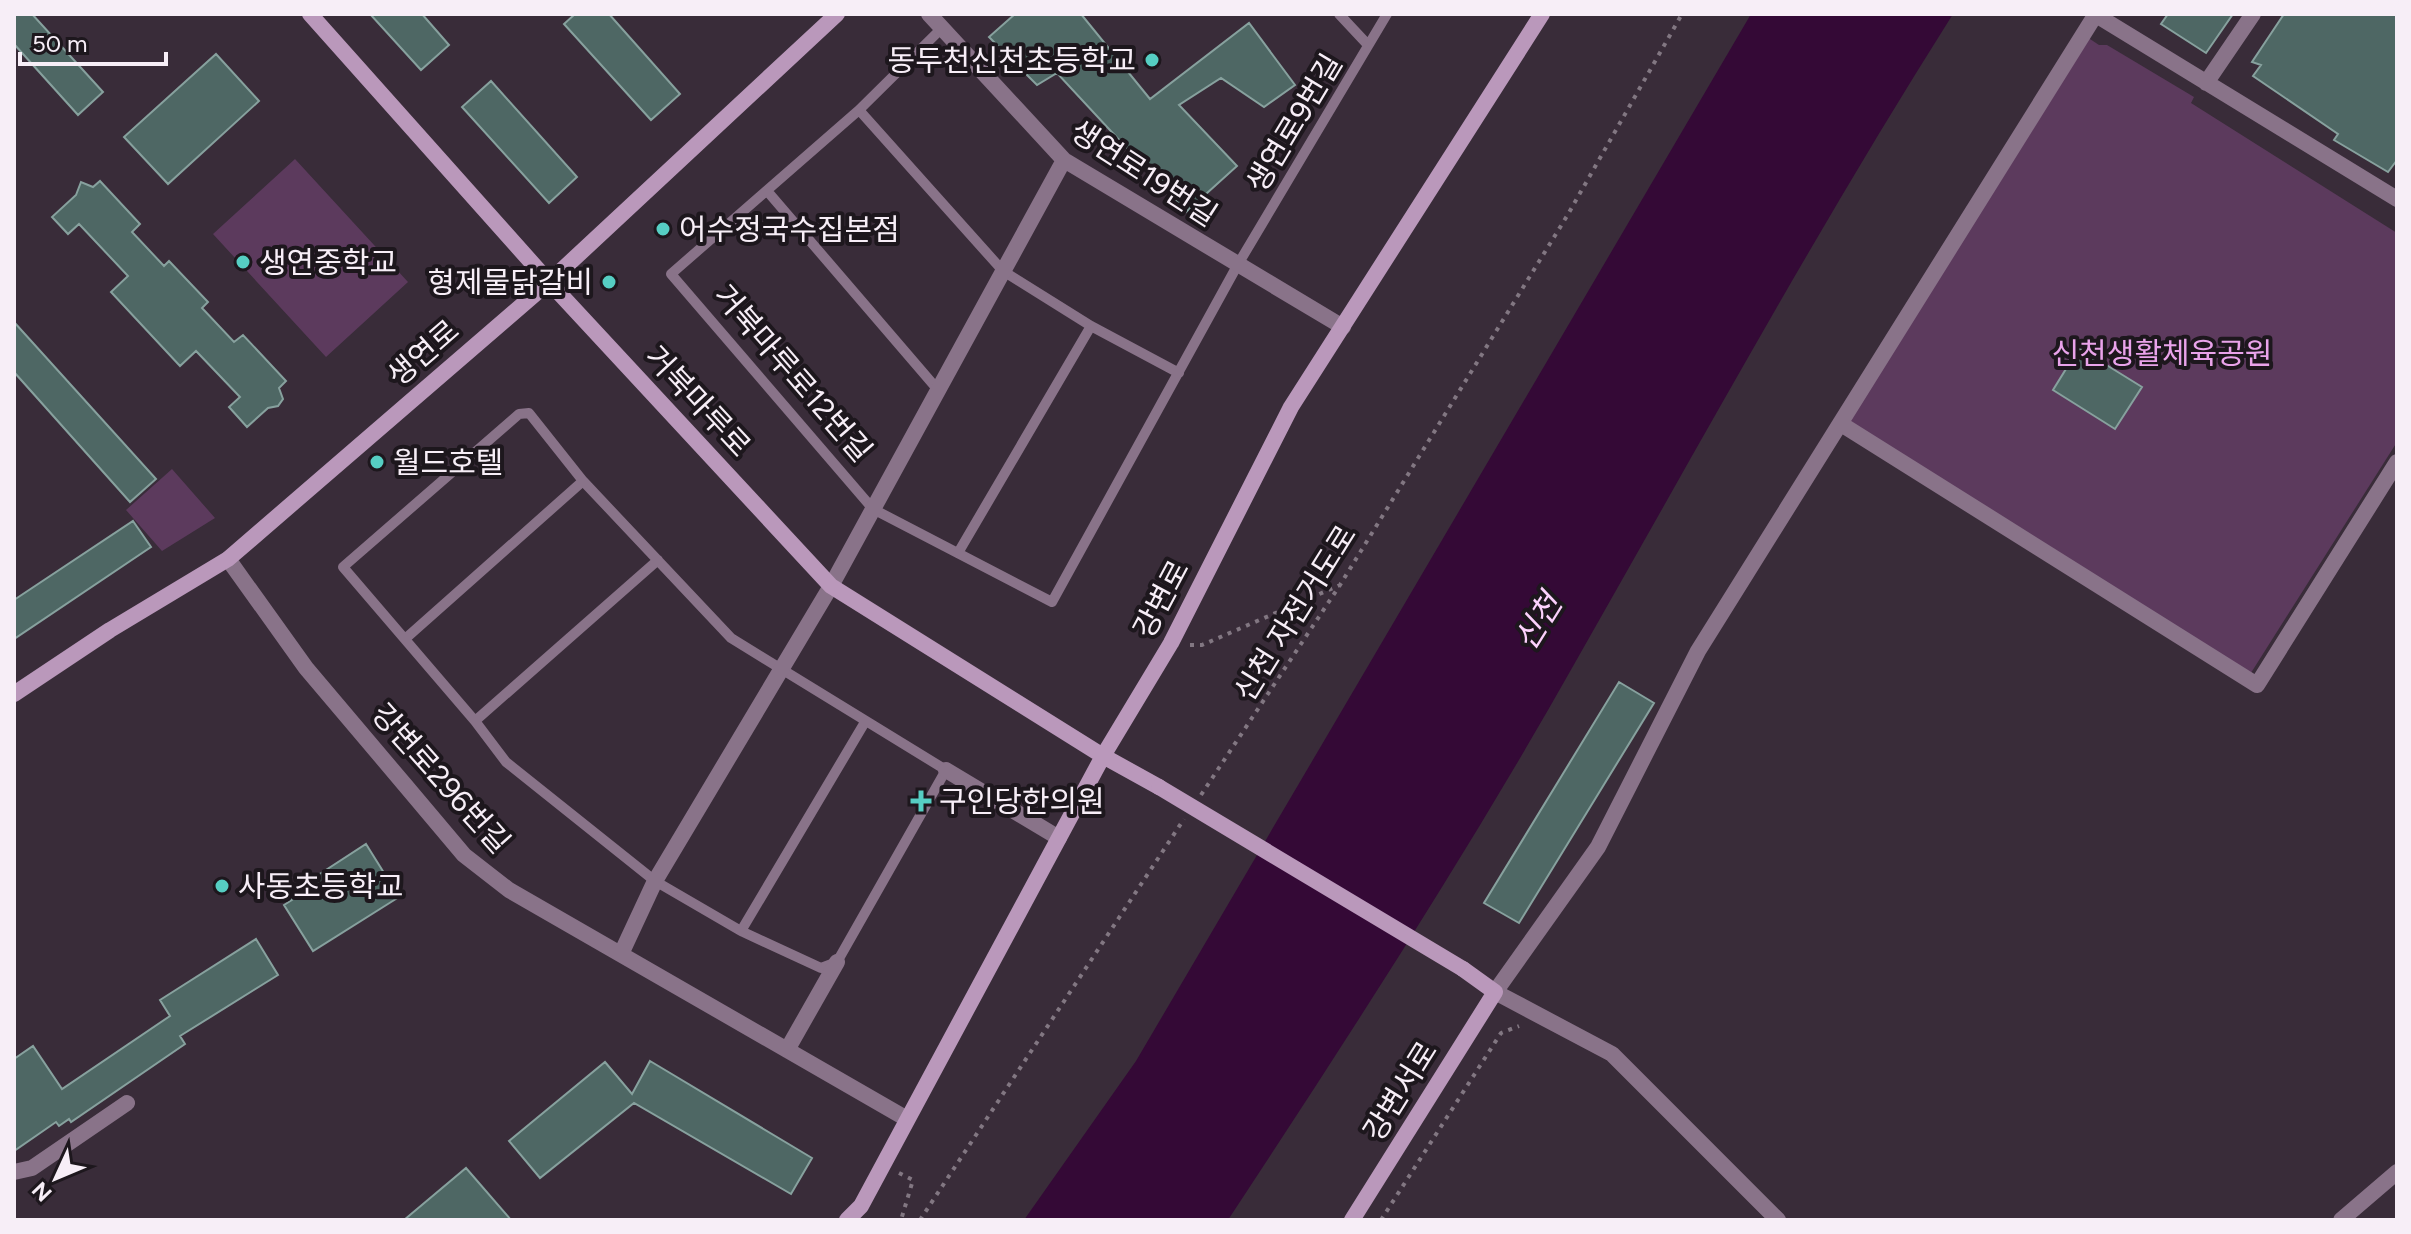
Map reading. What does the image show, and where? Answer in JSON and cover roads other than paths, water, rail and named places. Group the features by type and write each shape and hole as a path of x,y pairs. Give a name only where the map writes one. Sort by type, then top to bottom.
{"street":[{"name":"거북마루로","path":"310,14 549,282 831,586 1103,756 1463,969 1495,992"},
{"name":"생연로","path":"14,694 110,630 228,559 549,282 837,14"},
{"name":"생연로19번길","path":"929,14 1064,160 1343,327"},
{"name":"강변로","path":"847,1220 861,1206 1103,756 1171,643 1291,407 1542,14"},
{"path":"1778,1220 1612,1054 1495,992 1598,847 1698,651 2096,14 2397,199"},
{"path":"2206,83 2253,14"},
{"name":"거북마루로12번길","path":"621,954 655,881 778,670 831,586 1064,160"},
{"path":"1841,424 2257,685 2397,462"},
{"name":"강변로296번길","path":"228,559 306,668 464,855 509,890 907,1119"},
{"path":"946,770 1059,838"},
{"path":"787,1050 837,962"},
{"name":"강변서로","path":"1352,1220 1495,992"},
{"path":"14,1172 32,1168 127,1103"},
{"path":"2341,1220 2397,1172"}],"lane":[{"name":"생연로9번길","path":"1339,14 1368,45"},
{"name":"생연로9번길","path":"1237,266 1387,14"},
{"path":"938,390 768,192 859,110 942,28"},
{"path":"859,110 1003,271 1091,326 1179,373 1237,266"},
{"name":"거북마루로12번길","path":"768,192 671,274 873,509 1052,602 1179,373"},
{"path":"958,553 1091,326"},
{"path":"529,413 583,481 658,560 731,638 778,670 946,770 837,962 821,968 741,931 655,881 506,762 475,721 343,567 519,414 529,413"},
{"path":"405,639 583,481"},
{"path":"475,721 658,560"},
{"path":"741,931 865,722"}],"water":[{"name":"신천","path":"1751,14 1953,14 1806,257 1572,668 1448,878 1228,1220 1024,1220 1136,1061"}],"place":[{"name":"동두천신천초등학교","path":"1152,60"},
{"name":"어수정국수집본점","path":"663,229"},
{"name":"생연중학교","path":"243,262"},
{"name":"형제물닭갈비","path":"609,282"},
{"name":"월드호텔","path":"377,462"},
{"name":"구인당한의원","path":"921,801"},
{"name":"사동초등학교","path":"222,886"}],"park label":[{"name":"신천생활체육공원","path":"2162,353"}]}
